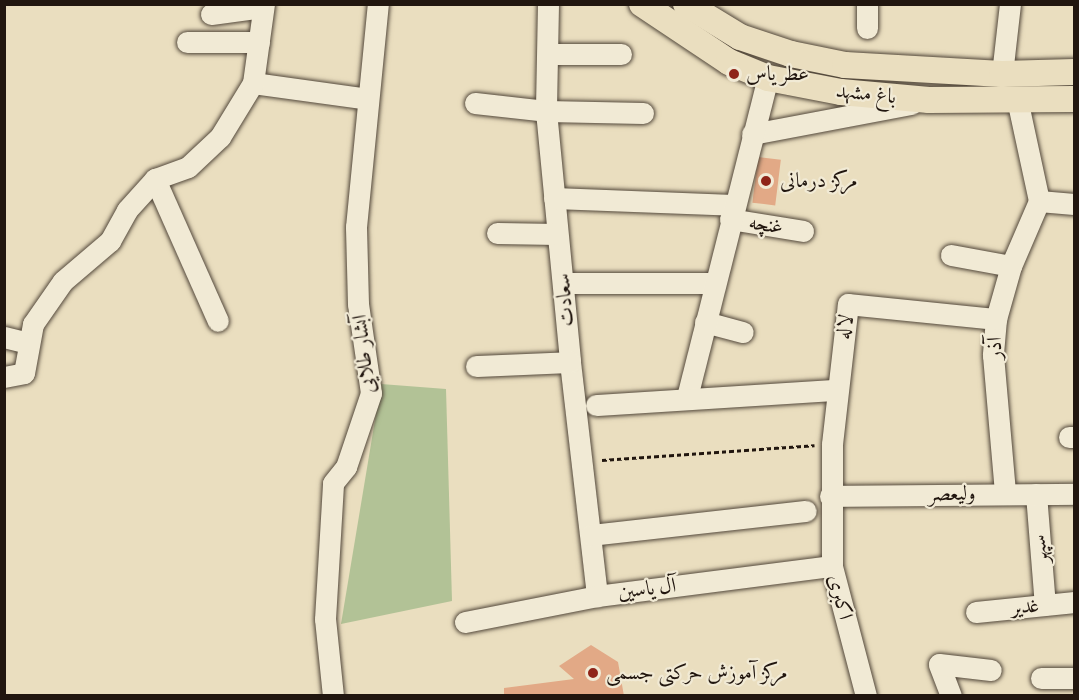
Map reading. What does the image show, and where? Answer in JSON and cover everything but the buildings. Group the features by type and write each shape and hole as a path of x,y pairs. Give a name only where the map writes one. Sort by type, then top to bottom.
{"main road":[{"name":"باغ مشهد","path":"642,4 729,62 768,78 841,92 929,100 1074,99"},
{"name":"باغ مشهد","path":"686,4 740,36 791,54 845,65 1002,74 1074,72"},
{"path":"841,92 845,65"}],"street":[{"name":"آبشار طلایی","path":"333,696 326,619 333,483 346,467 371,393 358,304 356,227 378,4"},
{"name":"سعادت","path":"548,4 546,111 570,362 597,596"},
{"path":"867,4 867,28"},
{"path":"1002,74 1010,4"},
{"path":"4,377 24,374 33,324 63,281 110,241 127,210 155,179 188,167 220,137 253,83 264,6 211,14"},
{"path":"188,42 259,42"},
{"path":"548,54 621,54"},
{"path":"687,397 732,212 768,78"},
{"path":"253,83 368,99"},
{"path":"1017,99 1039,201 1074,204"},
{"path":"752,134 929,100"},
{"path":"475,103 546,111 643,113"},
{"path":"155,179 218,321"},
{"name":"غنچه","path":"555,198 732,212 803,231"},
{"name":"آذر","path":"1005,493 993,355 996,320 1011,266 1039,201"},
{"path":"497,232 557,234"},
{"path":"951,255 1011,266"},
{"path":"564,283 714,283"},
{"name":"لاله","path":"830,496 836,390 848,304 996,320"},
{"path":"705,322 743,332"},
{"path":"4,337 28,343"},
{"path":"476,366 570,362"},
{"path":"596,405 687,397 836,390"},
{"name":"سپهر","path":"1036,494 1045,605"},
{"name":"ولیعصر","path":"830,496 1074,494"},
{"name":"اکبری","path":"830,496 832,566 866,696"},
{"path":"591,535 806,511"},
{"name":"آل یاسین","path":"465,622 597,596 832,566"},
{"name":"غدیر","path":"976,612 1074,602"},
{"path":"949,691 939,664 991,670"},
{"path":"1041,678 1074,678"}],"path":[{"path":"582,462 832,444"}],"green space":[{"path":"381,384 446,389 452,601 341,624"}],"place":[{"name":"عطر یاس","path":"734,74"},
{"name":"مرکز درمانی","path":"766,181"},
{"name":"مرکز آموزش حرکتی جسمی","path":"593,673"}]}
